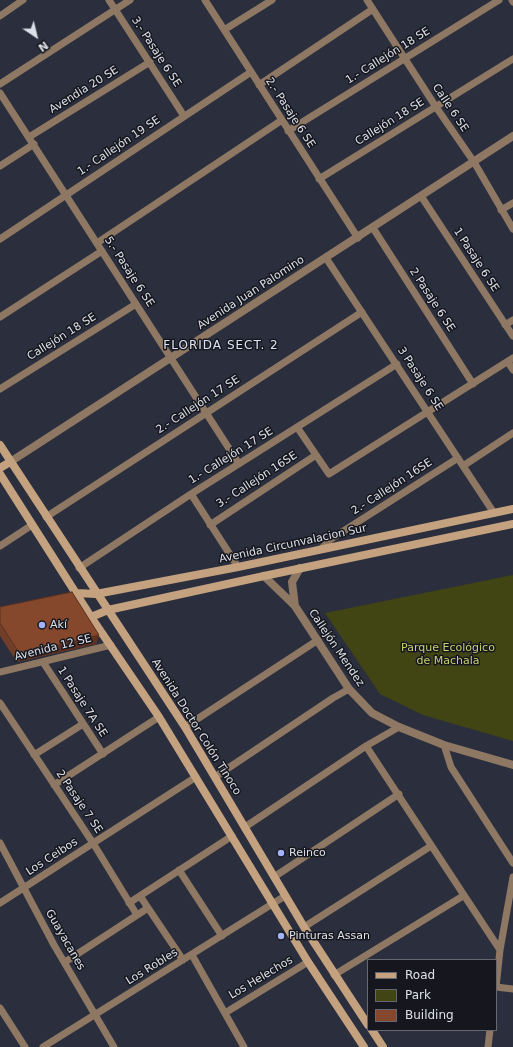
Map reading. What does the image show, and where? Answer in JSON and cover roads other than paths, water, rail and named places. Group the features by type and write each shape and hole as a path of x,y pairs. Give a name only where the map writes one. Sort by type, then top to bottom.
{"main road":[{"name":"Avenida Doctor Colón Tinoco","path":"0,445 96,594 185,727 304,927 367,1024"},
{"name":"Avenida Juan Palomino","path":"0,468 10,462"},
{"path":"0,474 73,594 111,645 159,717 308,962 361,1046"},
{"name":"Avenida Circunvalacion Sur","path":"73,594 96,594 238,567 513,509"},
{"path":"91,617 108,610 300,568 513,524"},
{"path":"317,550 317,565"},
{"path":"373,1031 383,1047"}],"street":[{"path":"0,16 24,0"},
{"name":"3.- Pasaje 6 SE","path":"109,0 184,116"},
{"path":"0,84 130,0"},
{"name":"2.- Pasaje 6 SE","path":"205,0 358,238"},
{"path":"224,30 272,0"},
{"name":"Calle 6 SE","path":"368,0 436,107 474,162 513,228"},
{"name":"1.- Callejón 18 SE","path":"288,131 499,0"},
{"path":"259,84 373,9"},
{"name":"Callejón 18 SE","path":"319,179 513,59"},
{"name":"Avendia 20 SE","path":"29,137 150,62"},
{"name":"1.- Callejón 19 SE","path":"0,239 251,72"},
{"name":"5.- Pasaje 6 SE","path":"0,93 239,464"},
{"path":"97,243 282,120"},
{"name":"Avenida Juan Palomino","path":"10,462 358,238 513,136"},
{"path":"0,166 34,144"},
{"name":"1 Pasaje 6 SE","path":"421,196 513,336"},
{"path":"501,210 513,203"},
{"name":"2 Pasaje 6 SE","path":"372,228 473,384"},
{"path":"0,317 102,252"},
{"name":"3 Pasaje 6 SE","path":"326,258 494,513"},
{"name":"Callejón 18 SE","path":"0,389 136,304"},
{"name":"2.- Callejón 17 SE","path":"46,517 362,312"},
{"path":"506,325 513,320"},
{"path":"297,427 329,474 510,360 513,370"},
{"name":"1.- Callejón 17 SE","path":"79,568 191,494 397,364"},
{"path":"463,466 513,433"},
{"name":"3.- Callejón 16SE","path":"210,524 316,455"},
{"name":"2.- Callejón 16SE","path":"317,550 331,539 458,458"},
{"path":"191,494 238,567"},
{"path":"0,546 32,526"},
{"name":"Callejón Mendez","path":"295,606 292,582 300,568"},
{"name":"Callejón Mendez","path":"264,576 295,606 349,689 372,713 399,727 444,745 513,765"},
{"path":"185,727 318,640"},
{"name":"Avenida 12 SE","path":"0,672 111,645"},
{"name":"1 Pasaje 7A SE","path":"43,662 102,754"},
{"path":"215,777 333,698 349,689"},
{"name":"2 Pasaje 7 SE","path":"0,703 93,843 137,915"},
{"path":"54,785 159,717"},
{"path":"34,755 83,724"},
{"path":"245,827 366,746 399,727"},
{"path":"444,745 451,767 513,863"},
{"path":"366,746 399,794 463,896 500,950"},
{"name":"Los Ceibos","path":"0,903 196,777"},
{"path":"274,877 399,794"},
{"path":"129,903 232,836"},
{"name":"Guayacanes","path":"0,843 23,888 114,1047"},
{"path":"304,927 431,846"},
{"path":"179,870 222,936"},
{"path":"497,978 500,950 513,877"},
{"path":"140,896 182,960"},
{"name":"Los Robles","path":"43,1047 285,896"},
{"path":"334,975 463,896"},
{"path":"65,962 148,908"},
{"path":"192,955 244,1047"},
{"name":"Los Helechos","path":"225,1013 308,962"},
{"path":"497,987 513,989"},
{"path":"0,1008 25,1047"},
{"path":"488,1047 490,1031"}],"place":[{"name":"Akí","path":"42,625"},
{"name":"Reinco","path":"281,853"},
{"name":"Pinturas Assan","path":"281,936"}],"district":[{"name":"FLORIDA SECT. 2","path":"221,346"}],"park label":[{"name":"Parque Ecológico de Machala","path":"448,654"}]}
